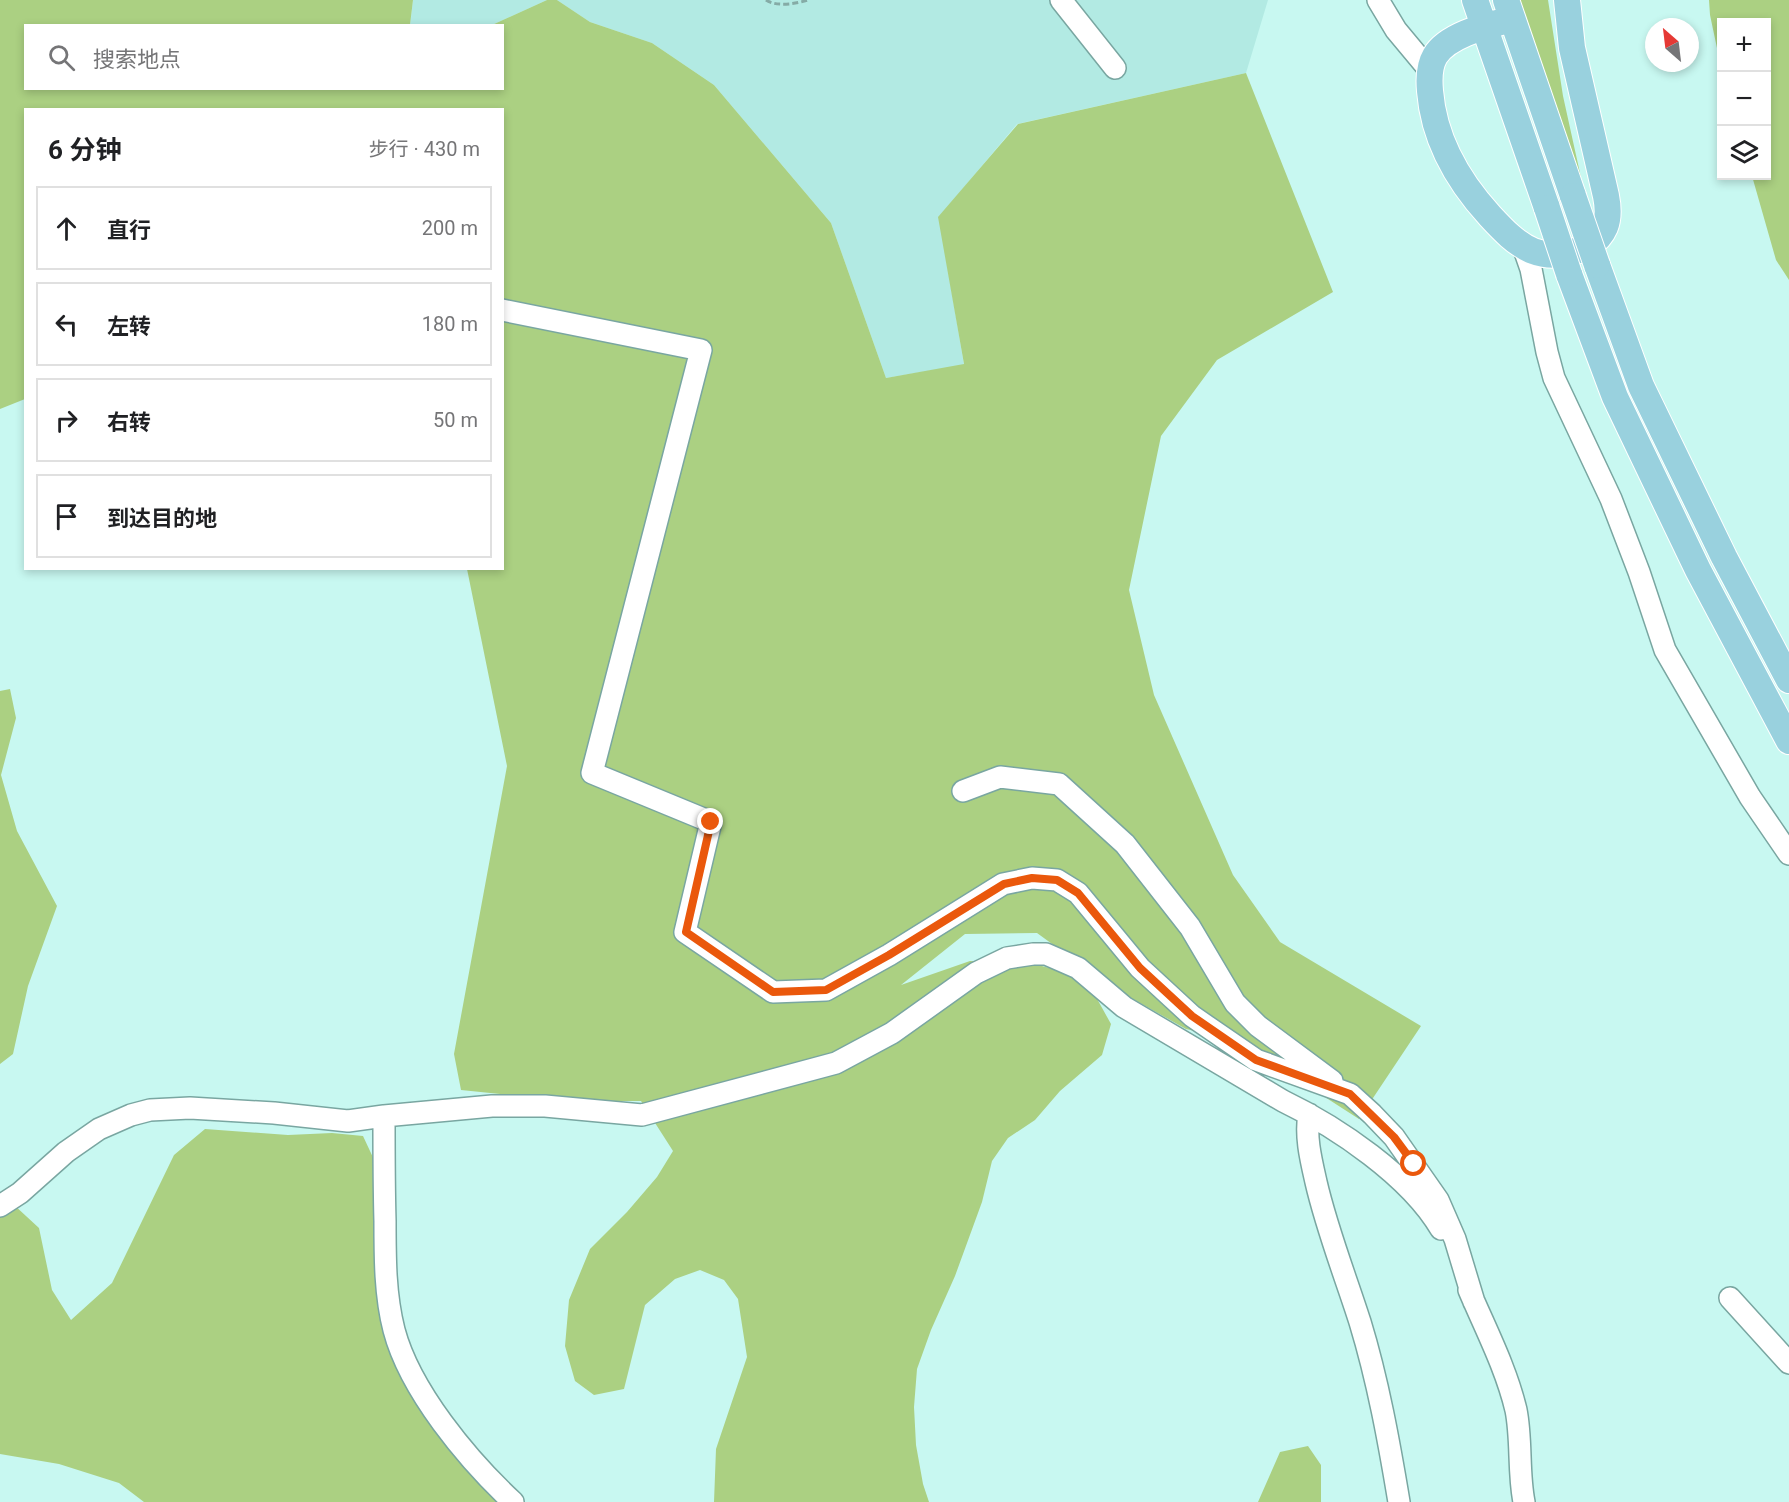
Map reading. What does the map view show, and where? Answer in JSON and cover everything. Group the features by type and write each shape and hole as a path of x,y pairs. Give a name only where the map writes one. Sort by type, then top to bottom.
{"main road":[{"path":"1476,0 1569,274 1615,397 1698,570 1789,741"},
{"path":"1567,0 1572,48 1606,196 1607,220 1595,240 1582,249 1570,252 1542,254 1523,246 1503,230 1461,180 1447,157 1433,115 1429,84 1433,61 1441,48 1453,40 1485,27 1509,9 1573,196 1597,265 1641,386 1724,557 1789,680"}],"street":[{"path":"1061,0 1115,68"},
{"path":"1378,0 1396,30 1431,72"},
{"path":"1523,246 1531,269 1554,378 1611,499 1639,572 1662,644 1681,681 1750,797 1789,854"},
{"path":"504,310 701,350 592,773 711,822 686,932 773,992 826,990 889,955 1004,884 1032,878 1057,880 1078,893 1140,968 1192,1016 1256,1060 1350,1094"},
{"path":"963,791 1000,777 1059,784 1125,844 1190,927 1234,1003 1258,1026 1350,1094 1394,1137 1438,1200 1455,1239 1474,1302"},
{"path":"0,1206 20,1193 66,1152 99,1129 131,1115 150,1110 190,1108 226,1110 348,1121 492,1106 545,1106 642,1115 836,1063 892,1034 976,973 1007,958 1046,954 1078,968 1124,1007 1309,1114 1376,1160 1428,1210 1446,1238 1504,1372 1516,1412 1524,1502"},
{"path":"1309,1114 1308,1134 1314,1173 1328,1228 1360,1322 1374,1376 1399,1502"},
{"path":"384,1116 385,1259 389,1307 394,1331 410,1370 437,1413 482,1471 513,1502"},
{"path":"1730,1298 1789,1363"}],"path":[{"path":"766,0 771,4 800,3 808,0"}],"shaded area":[{"path":"413,0 547,0 494,24 410,24"},
{"path":"557,0 1268,0 1246,73 1017,124 939,217 964,365 886,378 831,223 714,85 652,43 590,22"}],"green space":[{"path":"0,0 413,0 410,24 24,24 24,90 504,90 504,24 494,24 547,0 557,0 590,22 652,43 714,85 831,223 886,378 964,364 938,217 1018,124 1246,73 1333,292 1217,360 1161,436 1129,590 1154,695 1233,875 1280,942 1421,1026 1359,1119 1238,1041 1186,1029 1110,986 1037,933 965,934 901,985 970,961 1031,963 1071,974 1096,997 1111,1024 1102,1055 1060,1091 1035,1120 1008,1138 992,1161 982,1202 917,1369 914,1407 916,1445 923,1484 929,1502 714,1502 716,1449 747,1357 738,1299 724,1280 700,1270 675,1279 645,1305 624,1389 594,1395 575,1381 565,1346 569,1300 590,1249 627,1212 657,1177 673,1151 641,1101 571,1101 461,1090 454,1054 507,766 467,570 504,570 504,108 24,108 24,399 0,409"},
{"path":"1519,0 1548,0 1563,96 1589,214"},
{"path":"1709,0 1789,0 1789,280 1776,260 1753,180 1771,180 1771,18 1717,18 1717,48"},
{"path":"10,689 16,718 1,775 17,831 57,906 28,986 13,1054 0,1064 0,691"},
{"path":"205,1129 288,1135 332,1133 363,1136 377,1166 394,1340 500,1502 144,1502 119,1483 59,1464 0,1454 0,1192 39,1228 52,1290 71,1320 112,1283 174,1155"},
{"path":"1308,1446 1321,1465 1321,1502 1258,1502 1280,1452"}],"route":[{"path":"711,822 686,932 773,992 826,990 889,955 1004,884 1032,878 1057,880 1078,893 1140,968 1192,1016 1256,1060 1350,1094 1394,1137 1414,1164"}]}
